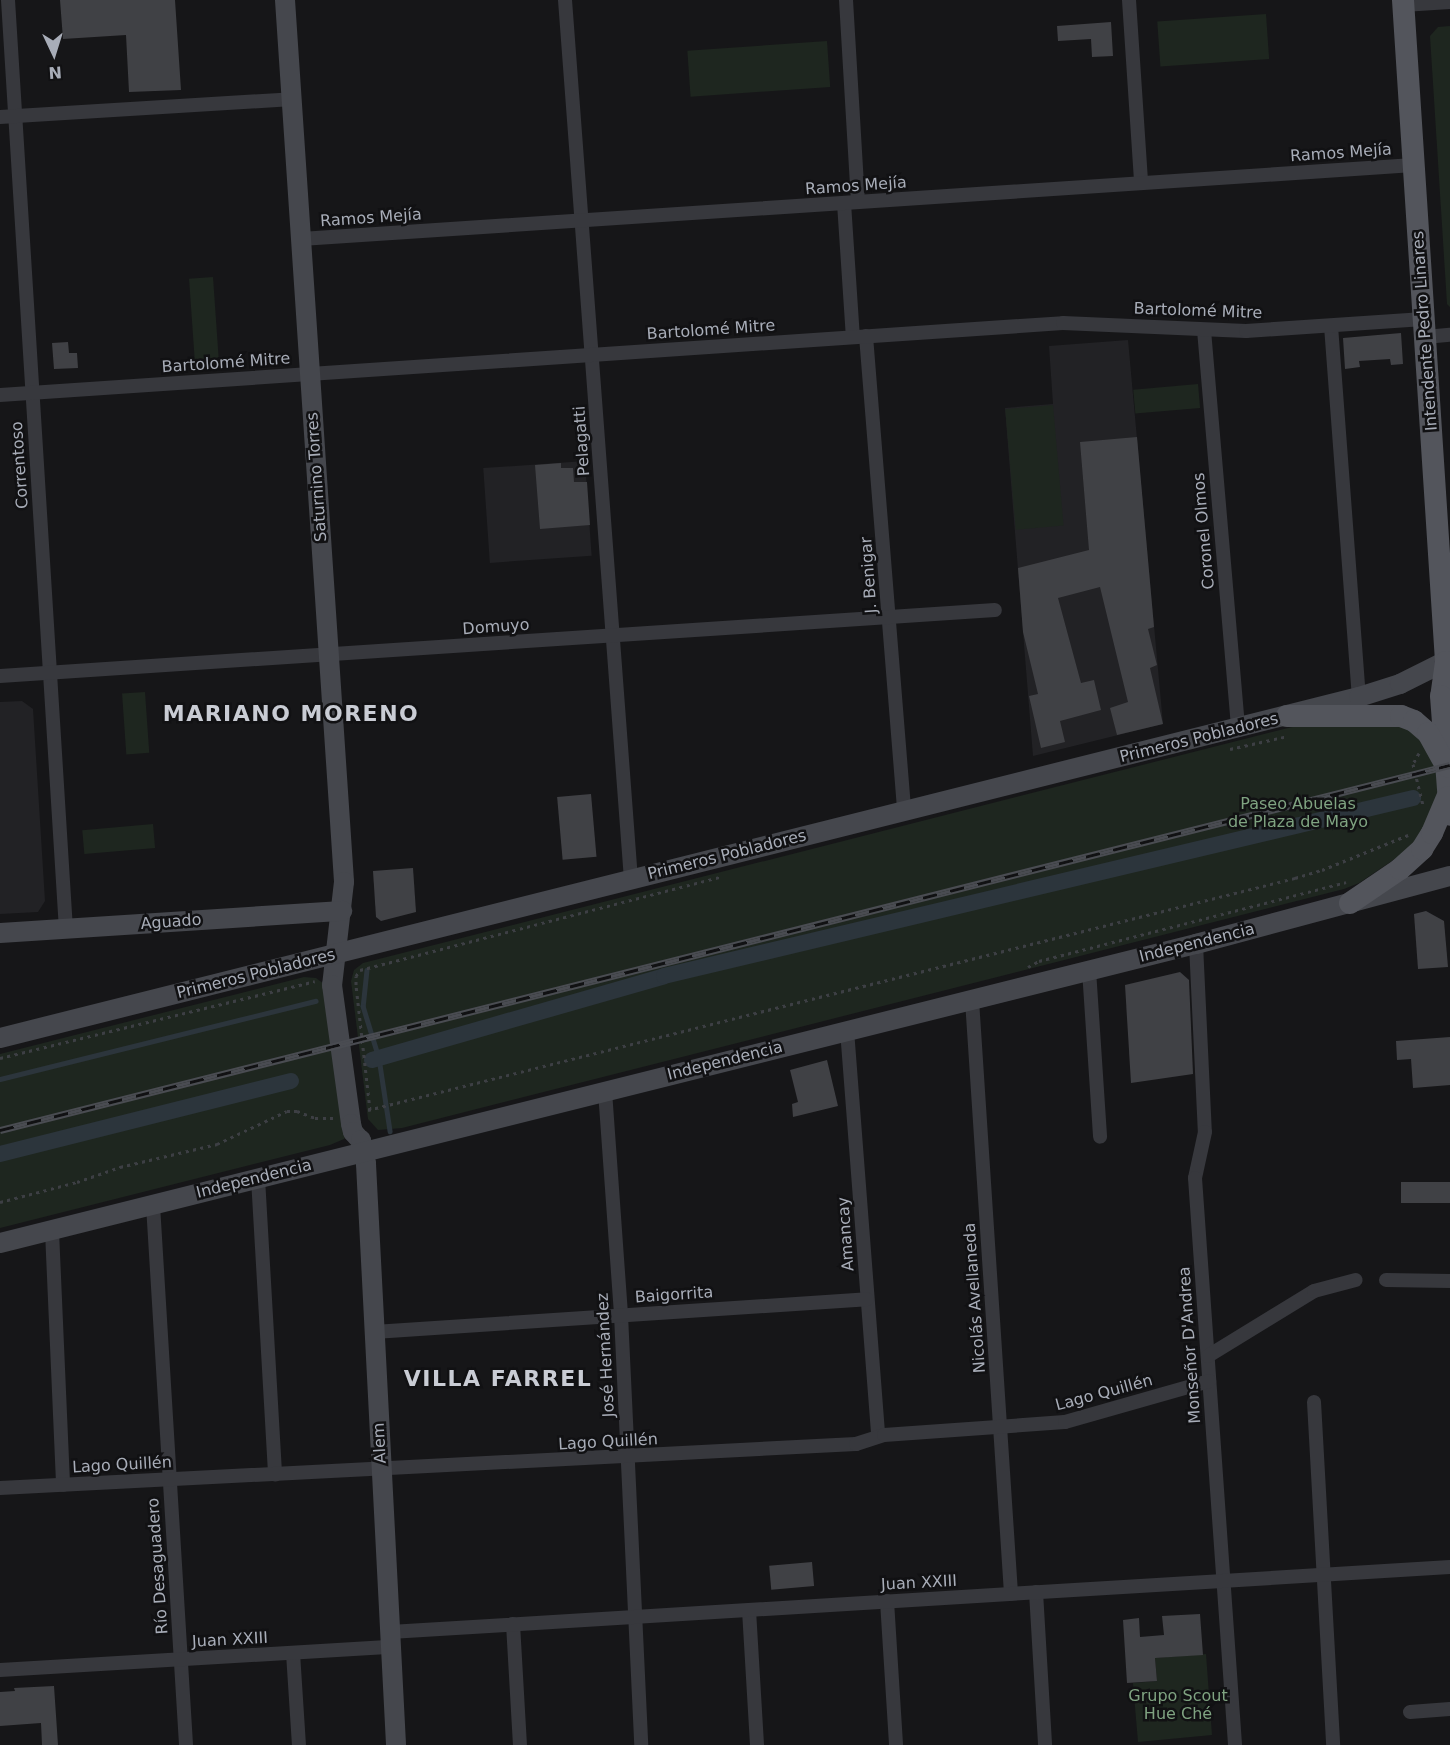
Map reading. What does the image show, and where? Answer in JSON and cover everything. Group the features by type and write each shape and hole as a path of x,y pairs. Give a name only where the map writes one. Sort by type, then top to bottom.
{"main road":[{"name":"Intendente Pedro Linares","path":"1403,2 1449,665 1441,692 1449,804"},
{"path":"1290,725 1401,716 1414,721 1428,733 1446,766"},
{"path":"1350,903 1408,862 1422,849 1449,804"}],"street":[{"name":"Correntoso","path":"8,0 66,929"},
{"name":"Saturnino Torres","path":"285,0 344,882 337,954"},
{"name":"Pelagatti","path":"565,0 632,879"},
{"name":"J. Benigar","path":"846,0 851,202 860,337 888,617 904,812"},
{"path":"1130,0 1141,183"},
{"path":"1403,2 1450,2"},
{"path":"0,117 292,99"},
{"name":"Ramos Mejía","path":"301,239 1414,165"},
{"name":"Bartolomé Mitre","path":"0,394 1078,322 1204,330 1331,326 1425,328 1450,334"},
{"path":"1331,326 1359,698"},
{"name":"Coronel Olmos","path":"1204,330 1238,728"},
{"name":"Domuyo","path":"0,676 995,610"},
{"name":"Primeros Pobladores","path":"0,1038 1238,728 1290,725 1449,665"},
{"name":"Independencia","path":"0,1243 258,1179 363,1146 605,1091 972,1000 1196,944 1450,876"},
{"name":"Aguado","path":"0,933 342,911"},
{"name":"Monseñor D'Andrea","path":"1196,944 1205,1132 1195,1178 1235,1745"},
{"name":"Alem","path":"337,954 346,993 362,1123 396,1745"},
{"path":"1089,970 1100,1137"},
{"name":"Nicolás Avellaneda","path":"972,1000 1011,1594"},
{"name":"Amancay","path":"847,1030 878,1436"},
{"name":"José Hernández","path":"605,1091 621,1315 642,1745"},
{"path":"258,1179 275,1474"},
{"name":"Río Desaguadero","path":"153,1205 186,1745"},
{"path":"52,1230 63,1485"},
{"path":"1208,1356 1314,1291 1356,1280"},
{"path":"1386,1280 1450,1281"},
{"name":"Baigorrita","path":"374,1332 867,1299"},
{"name":"Lago Quillén","path":"0,1488 627,1458 856,1444 878,1436 1065,1422 1209,1381"},
{"path":"1314,1402 1333,1745"},
{"name":"Juan XXIII","path":"0,1670 293,1653 513,1624 1450,1567"},
{"path":"1036,1592 1045,1745"},
{"path":"887,1601 896,1745"},
{"path":"749,1610 757,1745"},
{"path":"513,1624 520,1745"},
{"path":"293,1653 299,1745"},
{"path":"1410,1712 1450,1709"}],"path":[{"path":"1220,751 1290,725"},
{"path":"1424,750 1415,756 1413,764 1424,813"},
{"path":"722,876 360,970 356,976 356,985 368,1110 1295,878 1322,870 1418,830"},
{"path":"0,1058 304,982 318,983"},
{"path":"0,1202 77,1182 120,1167 217,1144 287,1111 297,1111 322,1119 338,1118"}],"shaded area":[{"path":"1128,340 1163,724 1033,756 1005,408 1053,404 1049,346"},
{"path":"585,461 592,556 490,563 483,468"},
{"path":"22,701 33,709 45,901 38,912 0,914 0,702"}],"green space":[{"path":"1266,14 1269,59 1160,66 1157,22"},
{"path":"1450,26 1450,307 1447,304 1430,36 1438,27"},
{"path":"827,41 830,87 691,97 687,51"},
{"path":"213,277 219,358 195,359 189,279"},
{"path":"1198,384 1200,408 1135,414 1133,390"},
{"path":"1053,405 1064,526 1016,530 1005,409"},
{"path":"145,692 149,753 126,754 122,694"},
{"name":"Paseo Abuelas de Plaza de Mayo","path":"1404,723 1432,748 1439,787 1423,840 1359,883 1344,889 402,1128 378,1130 368,1119 351,981 354,970 363,963 1301,725"},
{"path":"153,824 155,848 84,854 82,830"},
{"path":"304,977 316,978 324,984 346,1136 344,1139 330,1145 0,1228 0,1054"},
{"name":"Grupo Scout Hue Ché","path":"1206,1654 1212,1735 1138,1742 1133,1683 1157,1681 1155,1658"}],"building":[{"path":"60,0 175,0 181,90 129,92 126,35 63,39"},
{"path":"1111,22 1113,56 1092,57 1091,39 1058,41 1057,26"},
{"path":"1401,333 1403,364 1391,365 1390,359 1359,361 1360,367 1345,369 1343,338"},
{"path":"68,342 69,353 77,353 78,368 54,369 52,343"},
{"path":"1137,437 1154,627 1148,629 1157,665 1150,668 1163,724 1117,735 1110,708 1128,702 1100,587 1058,598 1081,683 1094,680 1101,710 1060,721 1065,742 1041,748 1029,696 1038,694 1023,632 1018,568 1089,550 1080,442"},
{"path":"561,463 561,468 573,468 574,482 587,482 590,525 540,529 535,465"},
{"path":"591,794 596,857 563,860 557,797"},
{"path":"413,868 416,912 381,921 376,917 373,871"},
{"path":"1426,911 1444,921 1448,967 1418,969 1414,914"},
{"path":"1180,972 1189,980 1193,1074 1131,1083 1125,985"},
{"path":"1450,1037 1450,1085 1413,1088 1411,1059 1397,1060 1396,1041"},
{"path":"827,1060 838,1106 793,1117 792,1104 798,1102 790,1070"},
{"path":"1401,1182 1450,1182 1450,1203 1401,1203"},
{"path":"812,1562 814,1586 771,1590 769,1566"},
{"path":"1200,1614 1203,1655 1155,1658 1157,1681 1127,1683 1123,1620 1139,1618 1140,1637 1164,1635 1162,1616"},
{"path":"54,1686 58,1745 42,1745 41,1723 0,1726 0,1692 15,1691 14,1688"}],"waterway":[{"path":"372,1060 664,976 1413,798"},
{"path":"367,970 363,1006 379,1058 390,1131"},
{"path":"0,1079 316,1001"},
{"path":"0,1154 291,1081"}],"railway":[{"path":"0,1130 1450,765"}],"district":[{"name":"MARIANO MORENO","path":"291,714"},
{"name":"VILLA FARREL","path":"498,1379"}]}
